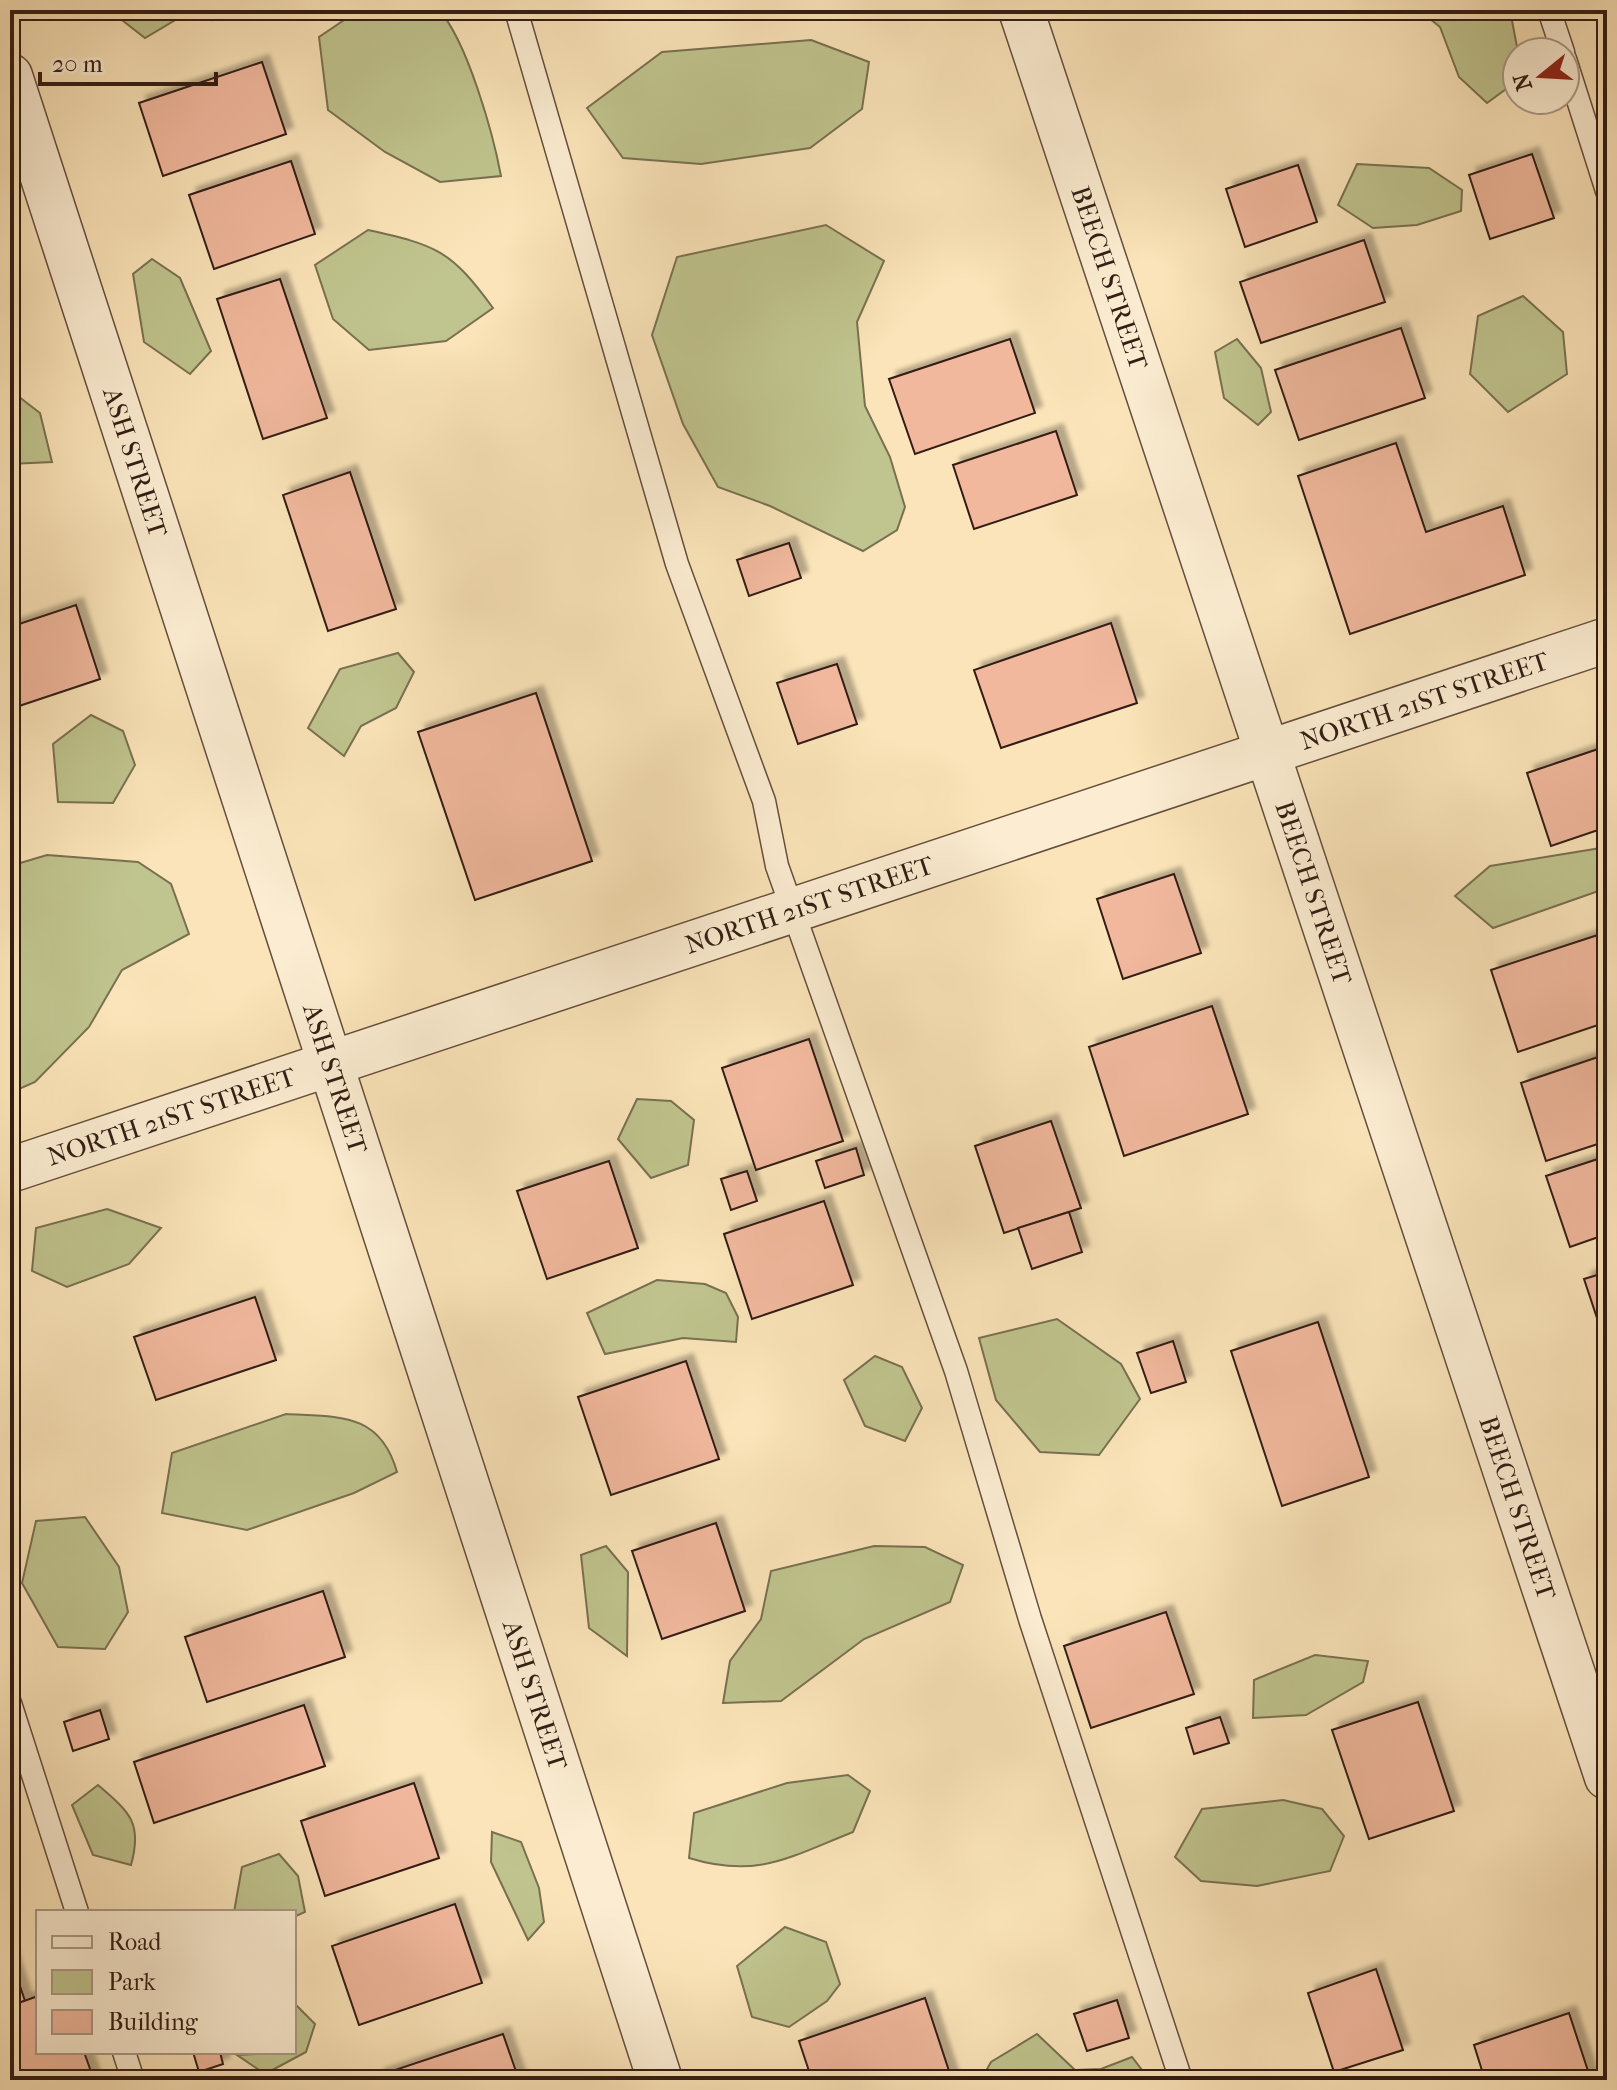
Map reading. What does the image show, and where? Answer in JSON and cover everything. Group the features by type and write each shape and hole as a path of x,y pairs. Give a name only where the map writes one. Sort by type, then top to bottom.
{"street":[{"name":"BEECH STREET","path":"1021,10 1607,1777"},
{"name":"ASH STREET","path":"10,76 660,2080"},
{"name":"NORTH 21ST STREET","path":"10,1170 1607,640"}],"lane":[{"path":"516,10 677,564 764,801 777,866 956,1371 1030,1619 1181,2080"},
{"path":"1549,10 1558,36"},
{"path":"1581,109 1607,191"},
{"path":"10,1703 76,1910"},
{"path":"125,2054 133,2080"}],"green space":[{"path":"109,10 176,10 177,19 145,38"},
{"path":"359,10 439,10 469,65 492,136 501,176 440,182 385,152 328,110 319,37"},
{"path":"1419,10 1510,10 1515,36 1501,36 1501,93 1487,103 1459,77 1440,27"},
{"path":"811,40 869,62 862,109 810,148 701,164 623,158 587,108 662,52"},
{"path":"1357,164 1429,168 1462,190 1461,211 1417,225 1373,228 1338,205"},
{"path":"826,225 884,261 857,322 865,406 890,457 905,507 897,530 863,551 770,506 718,487 683,424 652,335 677,257"},
{"path":"368,230 410,240 440,253 465,273 493,308 446,341 369,350 333,319 315,265"},
{"path":"152,259 180,278 211,351 190,374 144,342 133,274"},
{"path":"1523,296 1563,332 1567,374 1508,412 1470,374 1478,316"},
{"path":"1237,339 1261,368 1271,412 1258,425 1224,398 1215,352"},
{"path":"10,390 40,413 52,462 10,464"},
{"path":"398,653 414,672 396,708 361,726 344,756 308,728 340,669"},
{"path":"91,715 123,731 135,765 113,803 58,802 53,744"},
{"path":"1607,847 1607,888 1493,928 1455,896 1490,866"},
{"path":"47,855 138,862 171,884 189,934 122,970 89,1027 35,1082 10,1093 10,866"},
{"path":"637,1099 671,1101 694,1120 688,1165 651,1178 618,1139"},
{"path":"107,1209 161,1228 129,1264 67,1287 32,1271 36,1228"},
{"path":"657,1280 705,1284 726,1293 738,1317 736,1342 683,1338 605,1354 587,1313"},
{"path":"1057,1319 1121,1364 1140,1399 1099,1455 1040,1452 996,1400 979,1338"},
{"path":"875,1356 902,1367 922,1408 905,1441 865,1426 844,1380"},
{"path":"286,1414 340,1418 368,1428 390,1452 397,1472 354,1493 247,1530 162,1513 172,1453"},
{"path":"85,1517 119,1567 128,1612 105,1649 58,1647 22,1583 36,1521"},
{"path":"606,1546 628,1572 627,1656 589,1628 581,1555"},
{"path":"874,1546 925,1547 963,1565 950,1602 864,1639 781,1701 723,1703 730,1661 761,1619 771,1571"},
{"path":"1315,1655 1368,1661 1363,1682 1306,1715 1253,1718 1254,1680"},
{"path":"848,1775 870,1791 853,1832 791,1857 754,1866 713,1864 689,1858 694,1813 787,1783"},
{"path":"98,1785 131,1819 135,1838 131,1865 93,1855 72,1805"},
{"path":"1283,1800 1322,1809 1344,1836 1330,1871 1257,1886 1201,1881 1175,1857 1202,1809"},
{"path":"492,1832 521,1842 539,1888 544,1922 528,1940 491,1862"},
{"path":"279,1854 298,1876 305,1912 296,1916 296,1910 234,1910 242,1867"},
{"path":"785,1927 826,1942 840,1984 827,2001 789,2027 752,2017 737,1966"},
{"path":"296,2005 315,2024 306,2052 265,2074 237,2055 296,2054"},
{"path":"1037,2034 1075,2070 1101,2069 1132,2057 1145,2074 1140,2080 981,2080 991,2062"}],"building":[{"path":"209,10 242,10 213,20"},
{"path":"262,62 286,134 163,176 139,103"},
{"path":"1532,154 1554,218 1490,239 1469,175"},
{"path":"291,161 315,234 214,269 189,195"},
{"path":"1298,165 1317,222 1245,247 1226,189"},
{"path":"1364,240 1385,302 1261,343 1240,282"},
{"path":"280,279 327,418 263,439 217,299"},
{"path":"1401,328 1425,398 1299,440 1275,370"},
{"path":"1010,339 1035,413 915,454 889,379"},
{"path":"1056,431 1077,495 974,529 953,465"},
{"path":"1396,443 1426,532 1503,506 1525,575 1350,634 1298,476"},
{"path":"350,472 396,609 328,631 283,495"},
{"path":"789,543 801,578 749,596 737,560"},
{"path":"76,605 100,679 10,709 10,627"},
{"path":"1111,623 1137,703 1001,748 974,670"},
{"path":"837,664 857,724 798,744 777,683"},
{"path":"536,693 592,861 475,900 418,732"},
{"path":"1607,746 1607,827 1551,846 1527,773"},
{"path":"1174,874 1201,953 1123,979 1097,899"},
{"path":"1607,932 1607,1022 1518,1052 1491,970"},
{"path":"1212,1006 1248,1114 1124,1156 1089,1047"},
{"path":"809,1039 843,1141 756,1170 722,1068"},
{"path":"1607,1054 1607,1141 1546,1161 1521,1083"},
{"path":"1051,1121 1081,1208 1004,1233 975,1146"},
{"path":"856,1148 864,1175 825,1188 816,1161"},
{"path":"1607,1156 1607,1234 1570,1247 1546,1176"},
{"path":"609,1161 638,1248 547,1279 517,1191"},
{"path":"747,1171 757,1201 731,1210 721,1179"},
{"path":"824,1201 853,1285 752,1319 724,1234"},
{"path":"1069,1212 1082,1252 1032,1269 1018,1228"},
{"path":"1607,1272 1607,1341 1605,1342 1584,1279"},
{"path":"255,1297 276,1360 156,1400 134,1337"},
{"path":"1318,1322 1369,1477 1282,1506 1231,1351"},
{"path":"1173,1341 1186,1382 1151,1393 1137,1353"},
{"path":"686,1361 719,1459 611,1495 578,1397"},
{"path":"716,1523 745,1611 662,1639 632,1551"},
{"path":"323,1591 345,1657 207,1702 185,1637"},
{"path":"1166,1612 1194,1694 1091,1728 1064,1646"},
{"path":"1418,1702 1454,1811 1369,1839 1332,1730"},
{"path":"304,1705 325,1766 154,1823 134,1762"},
{"path":"100,1710 109,1739 73,1751 64,1722"},
{"path":"1220,1717 1229,1743 1194,1754 1186,1728"},
{"path":"414,1783 439,1858 325,1896 301,1821"},
{"path":"455,1904 482,1983 359,2025 332,1946"},
{"path":"10,1956 25,2001 10,2006"},
{"path":"1376,1969 1403,2050 1334,2072 1308,1993"},
{"path":"36,1997 36,2054 85,2054 94,2080 10,2080 10,2006"},
{"path":"925,1998 952,2080 812,2080 799,2041"},
{"path":"1117,2000 1129,2038 1087,2051 1074,2014"},
{"path":"1569,2013 1591,2080 1485,2080 1474,2045"},
{"path":"503,2034 519,2080 379,2080 377,2076"},
{"path":"194,2054 220,2054 223,2064 199,2072"}]}
